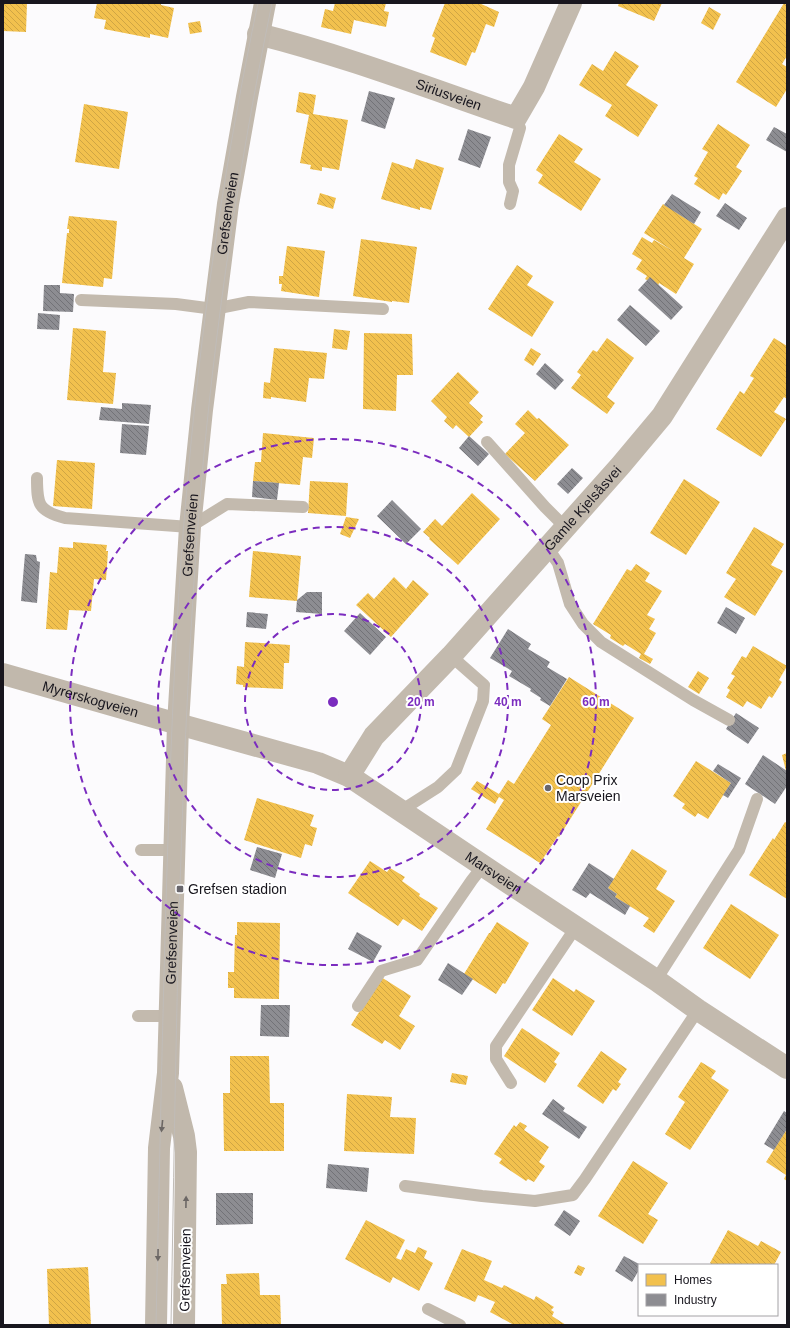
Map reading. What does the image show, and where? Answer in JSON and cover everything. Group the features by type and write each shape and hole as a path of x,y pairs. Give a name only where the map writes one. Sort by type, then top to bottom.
{"main road":[{"name":"Grefsenveien","path":"156,1325 159,1148 168,1073 178,724 190,527 202,410 228,204 258,34 265,3"},
{"name":"Myrerskogveien","path":"3,674 178,724"},
{"name":"Grefsenveien","path":"168,1073 184,1136 186,1152 184,1325"}],"street":[{"path":"516,118 534,86 571,3"},
{"name":"Siriusveien","path":"258,34 338,57 516,118"},
{"name":"Gamle Kjelsåsvei","path":"349,776 374,736 387,721 451,656 662,416 787,218"},
{"name":"Marsveien","path":"178,724 318,763 349,776 787,1068"}],"lane":[{"path":"510,204 513,191 510,182 509,165 520,128 516,118"},
{"path":"81,300 176,304 214,309 249,302 383,309"},
{"path":"487,442 545,507 565,527"},
{"path":"37,478 37,496 40,506 50,514 65,518 190,527 227,504 303,507"},
{"path":"547,547 558,563 570,604 587,629 601,642 693,700 729,720"},
{"path":"402,810 438,787 456,770 483,701 484,685 451,656"},
{"path":"656,980 739,850 758,799"},
{"path":"141,850 174,850"},
{"path":"358,1006 381,971 417,960 483,866"},
{"path":"511,1083 496,1059 496,1046 576,927"},
{"path":"406,1186 535,1201 573,1195 698,1010"},
{"path":"138,1016 170,1016"},
{"path":"428,1309 460,1325"}],"building: Homes":[{"path":"3,3 27,3 26,32 3,31"},
{"path":"97,3 161,3 161,5 174,8 168,38 150,34 150,38 104,29 106,20 94,18"},
{"path":"335,3 386,3 384,11 389,12 386,27 354,20 351,34 321,27 325,9 333,11"},
{"path":"445,3 479,3 499,12 494,27 486,24 475,53 472,52 466,66 430,52 435,38 432,36"},
{"path":"619,3 662,3 654,21 618,6"},
{"path":"784,3 787,3 787,56 782,64 787,67 787,89 776,107 736,82"},
{"path":"709,7 721,14 713,30 701,23"},
{"path":"200,21 202,32 190,34 188,23"},
{"path":"615,51 639,66 626,85 658,105 638,137 605,116 612,105 579,85 592,64 603,71"},
{"path":"299,92 316,95 313,114 348,120 339,170 322,167 322,171 310,169 311,165 300,163 309,115 296,112"},
{"path":"84,104 128,112 119,169 75,162"},
{"path":"718,124 750,145 736,167 742,171 726,195 723,193 719,200 694,184 698,178 694,176 708,152 702,149"},
{"path":"559,134 583,149 574,162 601,179 581,211 538,183 543,175 536,170"},
{"path":"416,159 444,168 431,210 420,207 420,210 381,199 392,162 413,169"},
{"path":"320,193 336,198 333,209 317,204"},
{"path":"663,204 702,229 684,258 694,264 676,294 659,283 658,286 645,279 647,276 636,269 642,260 632,254 642,237 652,243 654,240 675,252 644,233"},
{"path":"69,216 117,221 112,279 104,278 103,287 62,283 67,233 69,233 69,229 67,229"},
{"path":"361,239 417,247 409,303 353,296"},
{"path":"287,246 325,251 319,297 281,291 282,284 279,284 279,276 283,276"},
{"path":"517,265 533,276 527,285 554,302 532,337 488,309"},
{"path":"73,328 106,331 103,372 116,373 113,404 67,400"},
{"path":"334,329 350,331 347,350 332,348"},
{"path":"364,333 412,334 413,375 397,375 396,411 363,409"},
{"path":"607,338 634,358 607,397 615,403 607,414 571,388 581,375 577,372 593,350 597,352"},
{"path":"774,338 787,346 787,399 784,397 774,412 786,419 761,457 716,429 740,391 744,394 754,378 750,376"},
{"path":"274,348 327,353 324,379 309,378 306,402 271,397 271,399 263,398 264,382 270,383"},
{"path":"531,348 541,354 533,366 524,360"},
{"path":"458,372 479,392 469,403 483,416 480,420 483,422 469,437 456,425 453,429 444,421 447,417 431,401"},
{"path":"528,410 569,445 535,481 505,454 525,433 515,424"},
{"path":"263,433 314,438 312,458 303,457 300,485 253,481 255,462 261,462"},
{"path":"57,460 95,463 92,509 53,506"},
{"path":"684,479 720,502 686,555 650,533"},
{"path":"310,481 348,483 346,516 308,513"},
{"path":"472,493 500,519 458,565 423,532 435,519 442,526"},
{"path":"346,517 359,519 350,538 340,534"},
{"path":"754,527 784,544 771,565 783,571 755,616 724,597 736,579 726,573"},
{"path":"73,542 107,545 106,580 94,579 91,611 69,610 67,630 46,629 50,572 57,573 59,547 73,548"},
{"path":"253,551 301,556 297,601 249,597"},
{"path":"636,564 650,573 645,581 662,591 647,615 655,619 649,629 656,633 644,654 653,659 650,664 639,658 641,654 625,644 623,646 610,638 611,635 593,624 627,569 631,571"},
{"path":"394,577 406,589 413,580 429,594 391,637 356,605 368,593 374,599"},
{"path":"245,642 290,645 289,663 284,663 283,689 243,687 243,685 236,684 237,666 244,667"},
{"path":"753,646 787,666 779,680 782,682 772,698 769,696 761,709 747,701 743,707 726,697 730,690 727,688 735,676 731,674 742,656 746,658"},
{"path":"698,671 709,678 699,694 688,687"},
{"path":"569,677 634,718 559,837 558,836 540,863 486,829 504,800 499,797 495,804 471,789 477,781 499,794 508,780 514,784 551,725 542,719"},
{"path":"787,753 787,771 786,771 782,755"},
{"path":"696,761 731,783 708,819 698,813 695,817 682,808 685,804 673,796"},
{"path":"257,798 314,815 310,826 317,828 312,846 305,844 301,858 244,840"},
{"path":"785,822 787,823 787,899 749,875"},
{"path":"632,849 667,871 656,889 675,901 654,933 643,926 649,918 615,897 617,894 608,888"},
{"path":"370,861 387,872 390,868 405,877 402,881 420,894 419,896 438,908 422,931 403,919 398,926 348,893"},
{"path":"731,904 779,935 750,979 703,948"},
{"path":"237,922 280,923 279,999 234,998 234,988 228,988 228,972 234,972 235,935 237,935"},
{"path":"497,922 529,943 505,984 503,983 496,994 464,974"},
{"path":"381,977 411,996 399,1016 415,1026 400,1050 385,1040 382,1044 351,1025"},
{"path":"553,978 574,992 576,989 595,1001 572,1036 532,1010"},
{"path":"522,1028 560,1053 554,1062 557,1064 545,1083 504,1056"},
{"path":"601,1051 627,1069 618,1082 621,1084 616,1091 613,1089 603,1104 577,1086"},
{"path":"230,1056 269,1056 270,1103 284,1103 284,1151 224,1151 223,1093 230,1093"},
{"path":"701,1062 716,1071 711,1078 729,1090 690,1150 665,1134 685,1102 678,1097"},
{"path":"452,1073 468,1076 466,1085 450,1082"},
{"path":"347,1094 392,1097 390,1117 416,1118 414,1154 344,1151"},
{"path":"520,1122 527,1126 524,1130 549,1147 539,1162 545,1166 534,1182 528,1179 526,1181 499,1163 502,1159 494,1154 514,1125 516,1127"},
{"path":"787,1129 787,1181 784,1179 786,1175 766,1162"},
{"path":"633,1161 668,1183 648,1214 658,1220 643,1244 598,1216"},
{"path":"366,1220 405,1240 396,1258 401,1260 406,1249 415,1253 418,1247 427,1251 424,1258 433,1263 419,1291 393,1277 390,1283 345,1259"},
{"path":"728,1230 758,1246 761,1241 781,1252 775,1264 710,1263"},
{"path":"462,1249 492,1261 484,1280 502,1288 504,1285 534,1300 536,1296 554,1307 551,1310 554,1312 552,1316 566,1325 514,1325 490,1312 495,1302 478,1295 475,1302 444,1289"},
{"path":"578,1265 585,1268 581,1276 574,1273"},
{"path":"88,1267 91,1325 49,1325 47,1269"},
{"path":"259,1273 260,1295 280,1295 281,1325 222,1325 221,1284 227,1284 226,1274"}],"building: Industry":[{"path":"369,91 395,98 385,129 361,121"},
{"path":"774,127 787,134 787,152 766,140"},
{"path":"468,129 491,137 480,168 458,160"},
{"path":"672,194 701,212 694,224 664,205"},
{"path":"725,203 747,218 739,230 716,216"},
{"path":"650,277 683,307 671,320 638,290"},
{"path":"44,285 60,285 60,293 74,294 73,312 43,311"},
{"path":"630,305 660,331 646,346 617,320"},
{"path":"38,313 60,315 59,330 37,329"},
{"path":"545,363 564,380 555,390 536,374"},
{"path":"122,403 151,405 149,424 99,420 101,407 122,409"},
{"path":"122,424 149,426 146,455 120,453"},
{"path":"469,436 489,454 478,466 459,448"},
{"path":"572,468 583,478 568,494 557,484"},
{"path":"253,481 279,483 277,500 252,497"},
{"path":"392,500 421,529 406,544 377,516"},
{"path":"25,554 36,555 37,561 40,562 37,603 21,601"},
{"path":"307,592 322,592 322,614 296,612 297,600"},
{"path":"726,607 745,618 736,634 717,623"},
{"path":"247,612 268,614 266,629 246,627"},
{"path":"360,613 386,637 370,655 344,631"},
{"path":"508,629 531,644 528,649 550,662 547,667 567,679 550,706 540,700 541,698 530,691 531,689 509,676 512,671 490,658"},
{"path":"736,713 759,728 748,744 726,729"},
{"path":"763,755 787,771 787,786 775,804 745,784"},
{"path":"718,764 741,778 728,798 723,795 731,783 713,771"},
{"path":"257,847 282,854 275,878 250,870"},
{"path":"589,863 614,879 608,888 617,894 615,897 630,906 625,915 590,893 586,898 572,890"},
{"path":"357,932 382,946 373,962 348,949"},
{"path":"448,963 473,979 462,995 438,980"},
{"path":"261,1005 290,1005 289,1037 260,1036"},
{"path":"553,1099 565,1108 563,1111 587,1127 579,1139 542,1114"},
{"path":"784,1111 787,1113 787,1129 774,1150 764,1144"},
{"path":"328,1164 369,1168 367,1192 326,1188"},
{"path":"216,1193 253,1193 253,1224 216,1225"},
{"path":"564,1210 580,1221 570,1236 554,1225"},
{"path":"624,1256 639,1264 638,1272 632,1282 615,1271"}],"tram line":[{"path":"156,1325 169,805 174,677 185,507 201,349 217,233 246,60 258,3"},
{"path":"171,1325 176,1030 182,833 191,636 202,471 217,336 236,202 272,3"}],"place":[{"name":"Coop Prix Marsveien","path":"548,788"},
{"name":"Grefsen stadion","path":"180,889"}]}
